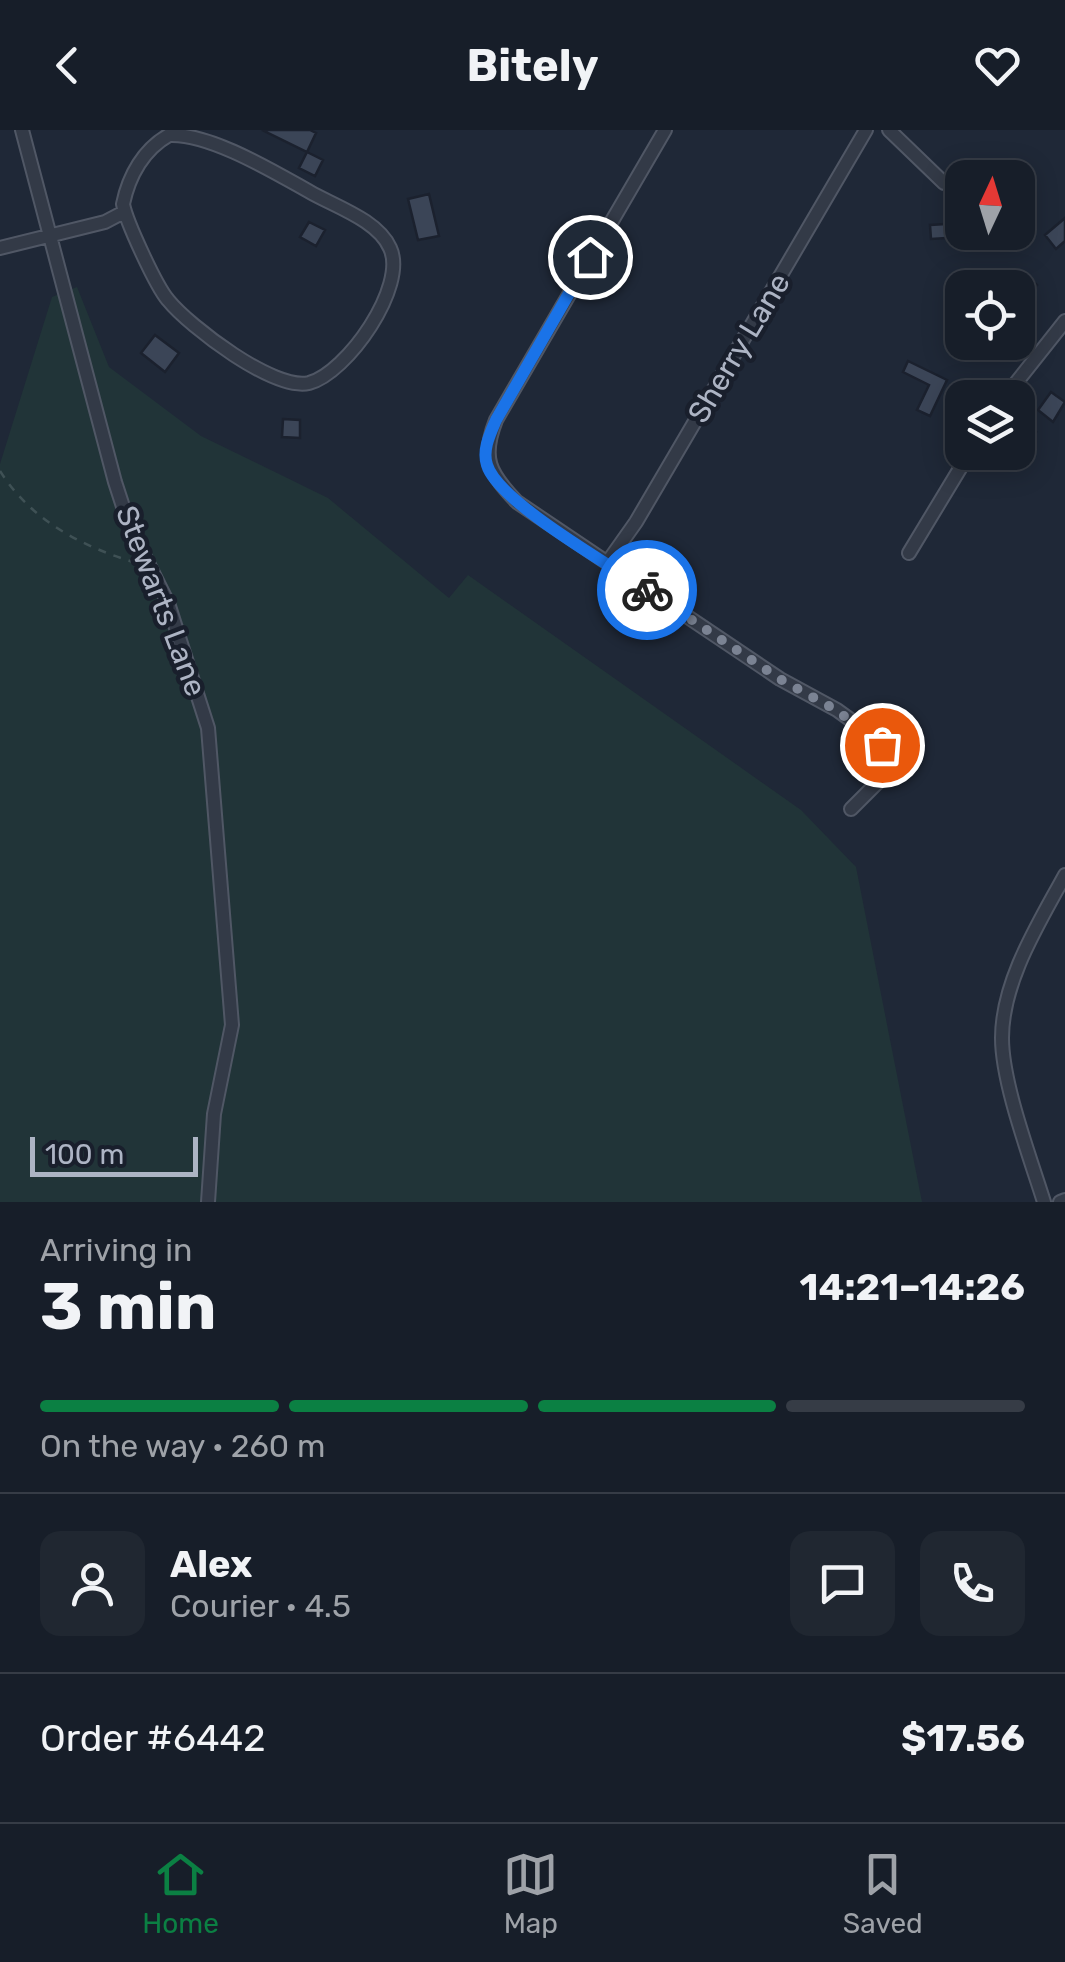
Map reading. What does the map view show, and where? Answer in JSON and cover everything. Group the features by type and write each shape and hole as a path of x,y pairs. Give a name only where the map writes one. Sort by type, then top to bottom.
{"street":[{"name":"Stewarts Lane","path":"22,130 116,482 148,566 168,603 208,728 232,1025 214,1114 208,1202"},
{"path":"665,130 496,420 487,442 487,465 516,502 780,679 874,736 886,754 884,776 851,809"},
{"name":"Sherry Lane","path":"608,563 636,522 866,130"},
{"path":"890,130 944,183"},
{"path":"170,135 190,136 274,172 367,224 390,246 394,266 379,310 350,354 307,384 272,378 168,302 124,212 126,191 136,168 155,143 170,135"},
{"path":"0,248 124,212"},
{"path":"1018,380 1065,321"},
{"path":"909,553 959,470"},
{"path":"1044,1202 1002,1038 1005,1009 1030,939 1065,874"}],"path":[{"path":"0,471 39,516 86,548 148,566"}],"green space":[{"path":"77,287 109,367 201,436 328,498 449,598 468,575 801,810 856,867 922,1202 0,1202 0,464 52,297"}],"building":[{"path":"262,130 310,130 316,133 307,152"},
{"path":"307,152 323,160 315,176 299,168"},
{"path":"429,194 439,236 418,240 408,199"},
{"path":"1065,218 1065,241 1056,249 1045,235"},
{"path":"309,222 325,230 316,246 300,237"},
{"path":"945,224 945,238 931,239 930,225"},
{"path":"155,335 179,353 165,372 141,353"},
{"path":"908,361 947,380 930,416 917,410 929,385 903,372"},
{"path":"1051,392 1065,402 1053,422 1038,410"},
{"path":"283,419 300,420 300,438 282,437"}],"way so far":[{"path":"647,590 780,679 836,710 882,745"}],"route":[{"path":"590,257 496,420 487,442 487,465 516,502 647,590"}]}
